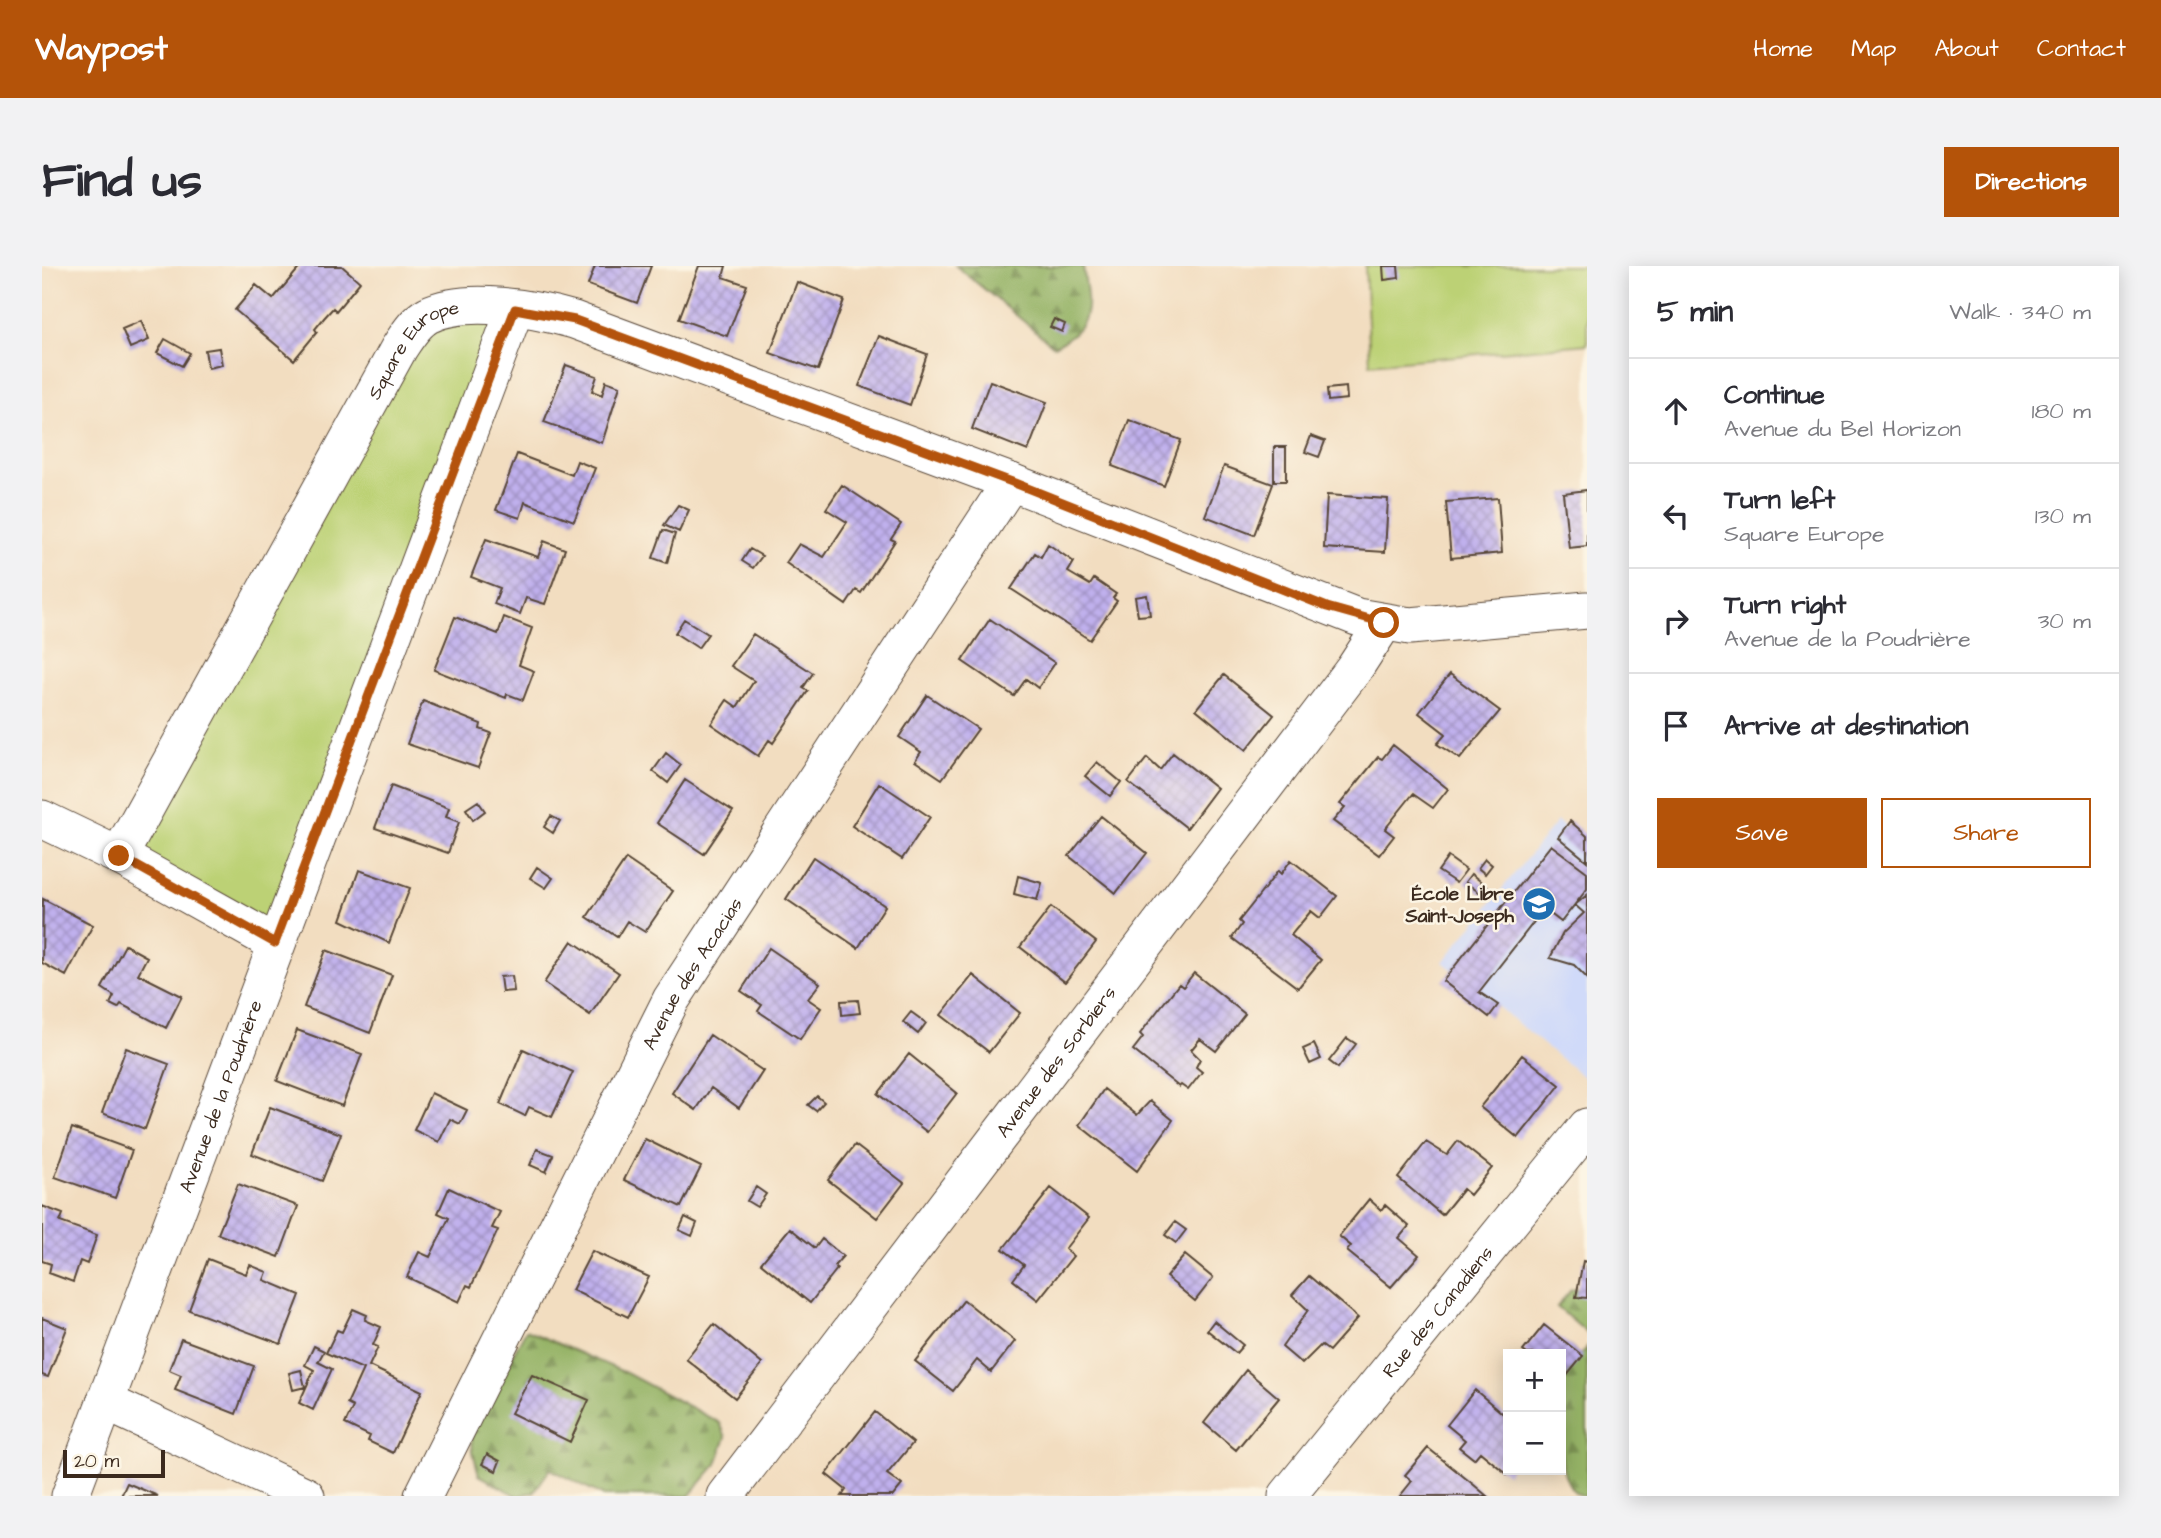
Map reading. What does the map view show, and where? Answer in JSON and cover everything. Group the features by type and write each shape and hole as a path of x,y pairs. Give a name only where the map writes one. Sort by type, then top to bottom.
{"street":[{"name":"Square Europe","path":"119,856 411,331 425,316 441,310 483,307 515,309 575,320 1012,482 1327,607 1384,623 1410,626 1587,610"},
{"path":"42,819 119,856 275,943 515,309"},
{"name":"Avenue des Acacias","path":"424,1496 671,1000 1012,482"},
{"name":"Avenue des Sorbiers","path":"725,1496 1354,668 1384,623"},
{"name":"Avenue de la Poudrière","path":"69,1496 275,943"},
{"name":"Rue des Canadiens","path":"1287,1496 1587,1127"},
{"path":"106,1402 306,1496"}],"shaded area":[{"name":"École Libre Saint-Joseph","path":"1557,821 1587,846 1587,1080 1443,962"}],"green space":[{"path":"956,266 1083,266 1087,304 1083,323 1067,339 1054,346"},
{"path":"1365,266 1587,266 1587,344 1370,364"},
{"path":"483,307 502,341 275,943 119,856 399,348"},
{"path":"1587,1288 1587,1333 1557,1307 1571,1290"},
{"path":"526,1330 626,1373 720,1423 726,1437 717,1464 689,1496 604,1496 550,1469 534,1492 517,1496 479,1475 471,1432"},
{"path":"1587,1347 1587,1496 1575,1492 1566,1475 1566,1371"}],"building":[{"path":"301,266 342,266 360,282 336,311 333,308 324,318 315,329 317,332 294,360 235,310 256,285 273,299"},
{"path":"595,266 651,266 637,303 588,285"},
{"path":"699,266 726,266 723,277 747,285 727,336 679,319"},
{"path":"1383,266 1398,266 1399,278 1384,280"},
{"path":"797,282 844,300 818,370 770,353"},
{"path":"1054,319 1065,324 1062,332 1050,327"},
{"path":"141,321 149,340 130,348 122,329"},
{"path":"879,336 927,354 910,405 859,386"},
{"path":"165,339 190,353 182,366 157,353"},
{"path":"219,348 222,365 208,368 205,350"},
{"path":"566,365 597,376 592,391 602,395 606,381 620,386 602,443 544,422"},
{"path":"990,381 1047,402 1028,451 972,429"},
{"path":"1346,387 1347,399 1328,401 1327,389"},
{"path":"1129,420 1181,440 1164,486 1112,466"},
{"path":"1311,436 1325,441 1319,457 1305,452"},
{"path":"1274,447 1286,447 1286,481 1274,481"},
{"path":"517,454 572,475 577,461 595,468 574,521 525,502 520,518 496,510"},
{"path":"1224,466 1273,484 1254,535 1205,516"},
{"path":"842,485 901,524 891,539 895,541 861,593 856,590 846,605 786,563 799,544 824,557 847,522 826,509"},
{"path":"1587,490 1587,546 1569,548 1563,493"},
{"path":"1327,495 1388,499 1385,552 1324,548"},
{"path":"1498,498 1502,553 1451,558 1446,502"},
{"path":"678,505 689,510 679,532 664,525"},
{"path":"663,530 675,534 667,563 653,558"},
{"path":"486,539 538,557 544,541 565,549 545,604 526,598 520,614 494,604 500,588 471,577"},
{"path":"1048,544 1074,562 1068,572 1090,585 1094,579 1116,594 1113,598 1117,601 1090,640 1011,589 1035,553 1041,557"},
{"path":"750,549 762,556 753,568 742,561"},
{"path":"1147,595 1150,615 1138,616 1135,597"},
{"path":"455,617 498,634 504,617 532,628 519,665 534,671 523,700 507,694 506,698 434,670"},
{"path":"684,619 708,634 698,648 675,633"},
{"path":"990,619 1055,663 1038,688 1026,679 1014,696 962,661"},
{"path":"753,634 813,673 803,688 808,691 773,743 769,740 758,756 711,724 727,700 737,707 754,681 731,666"},
{"path":"1450,674 1500,711 1460,759 1437,744 1446,734 1419,713"},
{"path":"1224,675 1274,715 1246,750 1196,709"},
{"path":"927,695 978,729 942,779 915,761 921,752 899,737"},
{"path":"423,701 481,724 480,729 491,733 478,768 407,744"},
{"path":"1393,745 1448,789 1433,808 1413,794 1385,829 1394,836 1379,855 1333,821 1345,807 1340,804 1378,757 1382,759"},
{"path":"666,753 681,765 668,783 653,771"},
{"path":"1173,753 1217,788 1187,828 1128,782 1147,758 1160,770"},
{"path":"1097,762 1121,782 1110,796 1085,776"},
{"path":"685,780 733,811 704,854 657,823"},
{"path":"879,783 930,817 902,859 852,826"},
{"path":"391,786 449,808 446,817 459,822 448,853 375,828"},
{"path":"478,801 485,811 473,820 466,809"},
{"path":"551,816 560,821 553,833 544,827"},
{"path":"1101,816 1147,853 1116,893 1069,856"},
{"path":"1570,821 1587,836 1587,861 1558,837"},
{"path":"1551,845 1587,872 1587,889 1561,922 1544,909 1479,992 1498,1005 1489,1017 1443,981"},
{"path":"813,857 885,906 858,948 786,899"},
{"path":"1448,857 1466,870 1456,883 1438,871"},
{"path":"626,859 673,891 645,932 627,921 617,937 587,917"},
{"path":"1485,859 1492,865 1485,874 1478,868"},
{"path":"1291,860 1337,896 1320,918 1311,911 1291,935 1321,960 1298,988 1232,938 1242,924 1239,921 1278,871 1281,874"},
{"path":"537,867 553,878 546,888 530,878"},
{"path":"359,870 410,888 389,943 341,920"},
{"path":"1471,874 1492,890 1487,898 1465,882"},
{"path":"1018,876 1042,883 1037,900 1014,894"},
{"path":"1587,895 1587,978 1574,965 1550,958 1563,933 1584,913 1575,905"},
{"path":"43,899 93,925 66,976 42,963"},
{"path":"1051,907 1096,942 1065,982 1020,947"},
{"path":"572,941 619,973 590,1015 544,983"},
{"path":"125,945 147,957 138,974 182,996 166,1028 121,1004 118,1008 110,1004 114,996 102,988"},
{"path":"769,948 820,983 808,999 821,1008 800,1039 758,1011 762,1005 741,991"},
{"path":"326,950 392,975 370,1033 304,1007"},
{"path":"1194,973 1245,1014 1216,1051 1200,1039 1191,1050 1200,1059 1196,1067 1202,1072 1188,1090 1181,1085 1179,1087 1133,1050 1143,1037 1140,1034 1159,1009 1179,984 1183,987"},
{"path":"973,975 1020,1013 989,1052 941,1015"},
{"path":"512,976 514,991 502,992 500,977"},
{"path":"858,1000 860,1013 842,1015 841,1001"},
{"path":"911,1012 926,1023 918,1034 903,1022"},
{"path":"297,1030 362,1054 342,1106 277,1081"},
{"path":"710,1035 763,1071 739,1108 711,1088 696,1110 672,1093"},
{"path":"1347,1038 1356,1044 1338,1068 1329,1061"},
{"path":"1314,1044 1321,1059 1310,1064 1303,1049"},
{"path":"126,1048 169,1064 145,1129 102,1113"},
{"path":"523,1049 573,1072 552,1117 529,1107 525,1116 500,1104"},
{"path":"909,1054 957,1093 927,1132 878,1094"},
{"path":"1522,1055 1560,1085 1518,1138 1480,1107"},
{"path":"1104,1089 1137,1115 1150,1101 1173,1120 1137,1171 1079,1125"},
{"path":"431,1093 467,1110 460,1124 450,1119 439,1142 414,1130"},
{"path":"817,1096 824,1102 816,1111 808,1105"},
{"path":"270,1107 341,1134 322,1181 252,1154"},
{"path":"72,1128 132,1150 115,1198 55,1177"},
{"path":"645,1139 701,1167 681,1207 624,1180"},
{"path":"1458,1141 1492,1168 1470,1195 1463,1189 1442,1215 1398,1178 1426,1142 1447,1155"},
{"path":"855,1145 904,1183 877,1218 828,1180"},
{"path":"537,1149 553,1155 546,1172 530,1165"},
{"path":"238,1184 298,1206 279,1257 218,1234"},
{"path":"756,1187 766,1194 757,1207 747,1201"},
{"path":"449,1188 500,1212 492,1228 498,1230 471,1287 467,1285 459,1302 407,1277 419,1252 430,1257 449,1218 438,1213"},
{"path":"1051,1188 1089,1218 1065,1249 1073,1256 1038,1300 1013,1280 1024,1265 1003,1249"},
{"path":"1369,1199 1381,1210 1385,1205 1409,1226 1399,1238 1419,1255 1391,1287 1347,1251 1351,1246 1339,1236"},
{"path":"42,1206 63,1214 60,1222 97,1235 87,1264 80,1261 73,1282 49,1273 51,1264 42,1261"},
{"path":"685,1217 697,1223 692,1236 679,1230"},
{"path":"1175,1222 1186,1230 1176,1243 1165,1235"},
{"path":"790,1228 815,1248 822,1239 843,1256 835,1265 837,1269 810,1303 761,1263"},
{"path":"592,1251 649,1277 628,1317 572,1290"},
{"path":"1185,1255 1213,1278 1195,1301 1166,1277"},
{"path":"208,1259 246,1274 250,1265 267,1272 264,1280 300,1295 281,1344 189,1310"},
{"path":"1583,1261 1587,1262 1587,1298 1576,1297"},
{"path":"1309,1276 1358,1318 1329,1351 1321,1345 1302,1364 1282,1347 1308,1310 1292,1295"},
{"path":"964,1300 1015,1341 991,1372 977,1360 953,1391 915,1361"},
{"path":"353,1309 367,1315 365,1320 381,1327 373,1345 378,1347 369,1366 422,1391 393,1453 368,1441 370,1436 345,1424 353,1407 347,1404 363,1369 326,1353 337,1330 342,1332"},
{"path":"42,1318 67,1328 48,1377 42,1375"},
{"path":"1214,1321 1243,1345 1236,1353 1207,1330"},
{"path":"714,1324 762,1364 735,1398 686,1359"},
{"path":"1544,1325 1583,1356 1566,1377 1566,1349 1525,1349"},
{"path":"181,1339 254,1366 236,1414 175,1390 181,1375 169,1370"},
{"path":"314,1346 324,1351 318,1362 332,1369 313,1410 299,1403 314,1370 305,1365"},
{"path":"301,1370 305,1387 293,1390 289,1373"},
{"path":"1246,1370 1279,1398 1236,1450 1204,1423"},
{"path":"532,1375 589,1400 570,1442 511,1413"},
{"path":"1475,1390 1503,1414 1503,1471 1480,1452 1474,1459 1459,1447 1465,1440 1447,1425"},
{"path":"875,1412 913,1443 887,1474 902,1485 893,1496 842,1496 846,1490 826,1474"},
{"path":"1428,1448 1487,1496 1400,1496 1412,1481 1405,1475"},
{"path":"487,1454 500,1461 496,1471 482,1464"},
{"path":"127,1483 158,1496 121,1496"}],"place":[{"name":"École Libre Saint-Joseph","path":"1539,904"}],"route":[{"path":"119,856 275,943 515,309 575,320 1012,482 1327,607 1384,623"}]}
